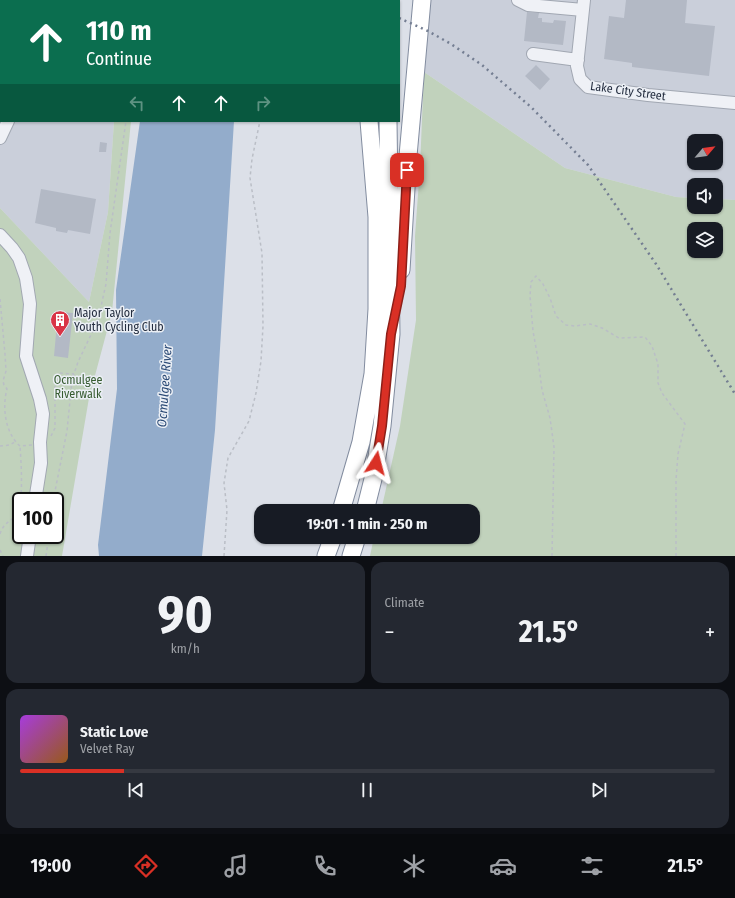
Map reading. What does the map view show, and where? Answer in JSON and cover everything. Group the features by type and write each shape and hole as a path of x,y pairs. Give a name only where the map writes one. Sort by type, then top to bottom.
{"highway":[{"path":"367,504 374,475 382,426 391,334 401,286 408,156 422,0"},
{"path":"343,504 361,442 373,374 377,309 378,217 369,122"},
{"path":"388,122 391,334"},
{"path":"326,556 330,544"},
{"path":"351,556 355,544"}],"street":[{"path":"518,0 528,5 584,5"},
{"name":"Lake City Street","path":"584,5 577,66 580,79 588,87 648,95 735,103"},
{"path":"533,54 578,60"},
{"path":"0,138 8,122"},
{"path":"0,234 19,258 26,278 30,304 26,356 40,399 43,414 40,442 41,463 36,492"},
{"path":"27,556 29,544"}],"path":[{"path":"55,492 67,431 72,380 78,362 98,320 106,284 110,233 126,122"},
{"path":"224,556 227,510 224,483 228,458 249,421 256,393 261,361 263,326 262,253 250,178 252,159 260,122"},
{"path":"552,556 554,447 550,418 542,390 533,331 530,296 531,282 536,276 543,284 550,298 556,316 566,325 575,326 590,324 602,328 619,338 645,337 652,346 658,364 658,383 662,393 685,424 678,454 676,480 676,556"},
{"path":"0,299 6,371 3,381 7,389 5,397 5,412 11,435 20,446 22,474 17,514 4,524 0,534"},
{"path":"20,446 31,446 50,438 55,428 55,379 60,373 74,374"},
{"path":"0,446 10,445 16,441"},
{"path":"0,523 4,524"},
{"path":"46,556 47,544"},
{"path":"0,550 3,556"}],"shaded area":[{"path":"431,0 735,0 735,200 723,199 723,178 687,178 687,198 676,197 565,168 424,72"},
{"path":"0,122 114,122 108,212 89,302 0,208"}],"green space":[{"path":"424,72 565,168 676,197 687,198 687,214 723,214 723,199 735,200 735,556 370,556 373,544 480,544 480,504 383,504 400,426 416,320 415,236 420,167"},
{"name":"Ocmulgee Riverwalk","path":"114,122 131,122 112,312 89,398 62,556 0,556 0,208 89,302 108,212"}],"water":[{"name":"Ocmulgee River","path":"140,122 234,122 215,430 202,556 99,556 98,545 117,389 116,290"}],"building":[{"path":"626,0 687,0 685,23 715,26 709,76 632,67 632,63 604,59 609,16 624,18"},
{"path":"527,12 539,13 538,18 542,18 542,22 553,23 554,20 566,21 563,45 524,41"},
{"path":"536,65 550,79 540,90 525,76"},
{"path":"100,142 107,143 106,152 99,152"},
{"path":"41,189 96,199 90,234 68,230 67,233 56,231 56,228 35,223"},
{"name":"Major Taylor Youth Cycling Club","path":"58,312 73,313 68,358 54,356"}],"railway":[{"path":"400,18 428,31 451,44 482,65 531,107 588,165 656,264 735,394"}],"place":[{"name":"Major Taylor Youth Cycling Club","path":"60,337"}],"route":[{"path":"376,463 382,426 391,334 401,286 407,170"}]}
